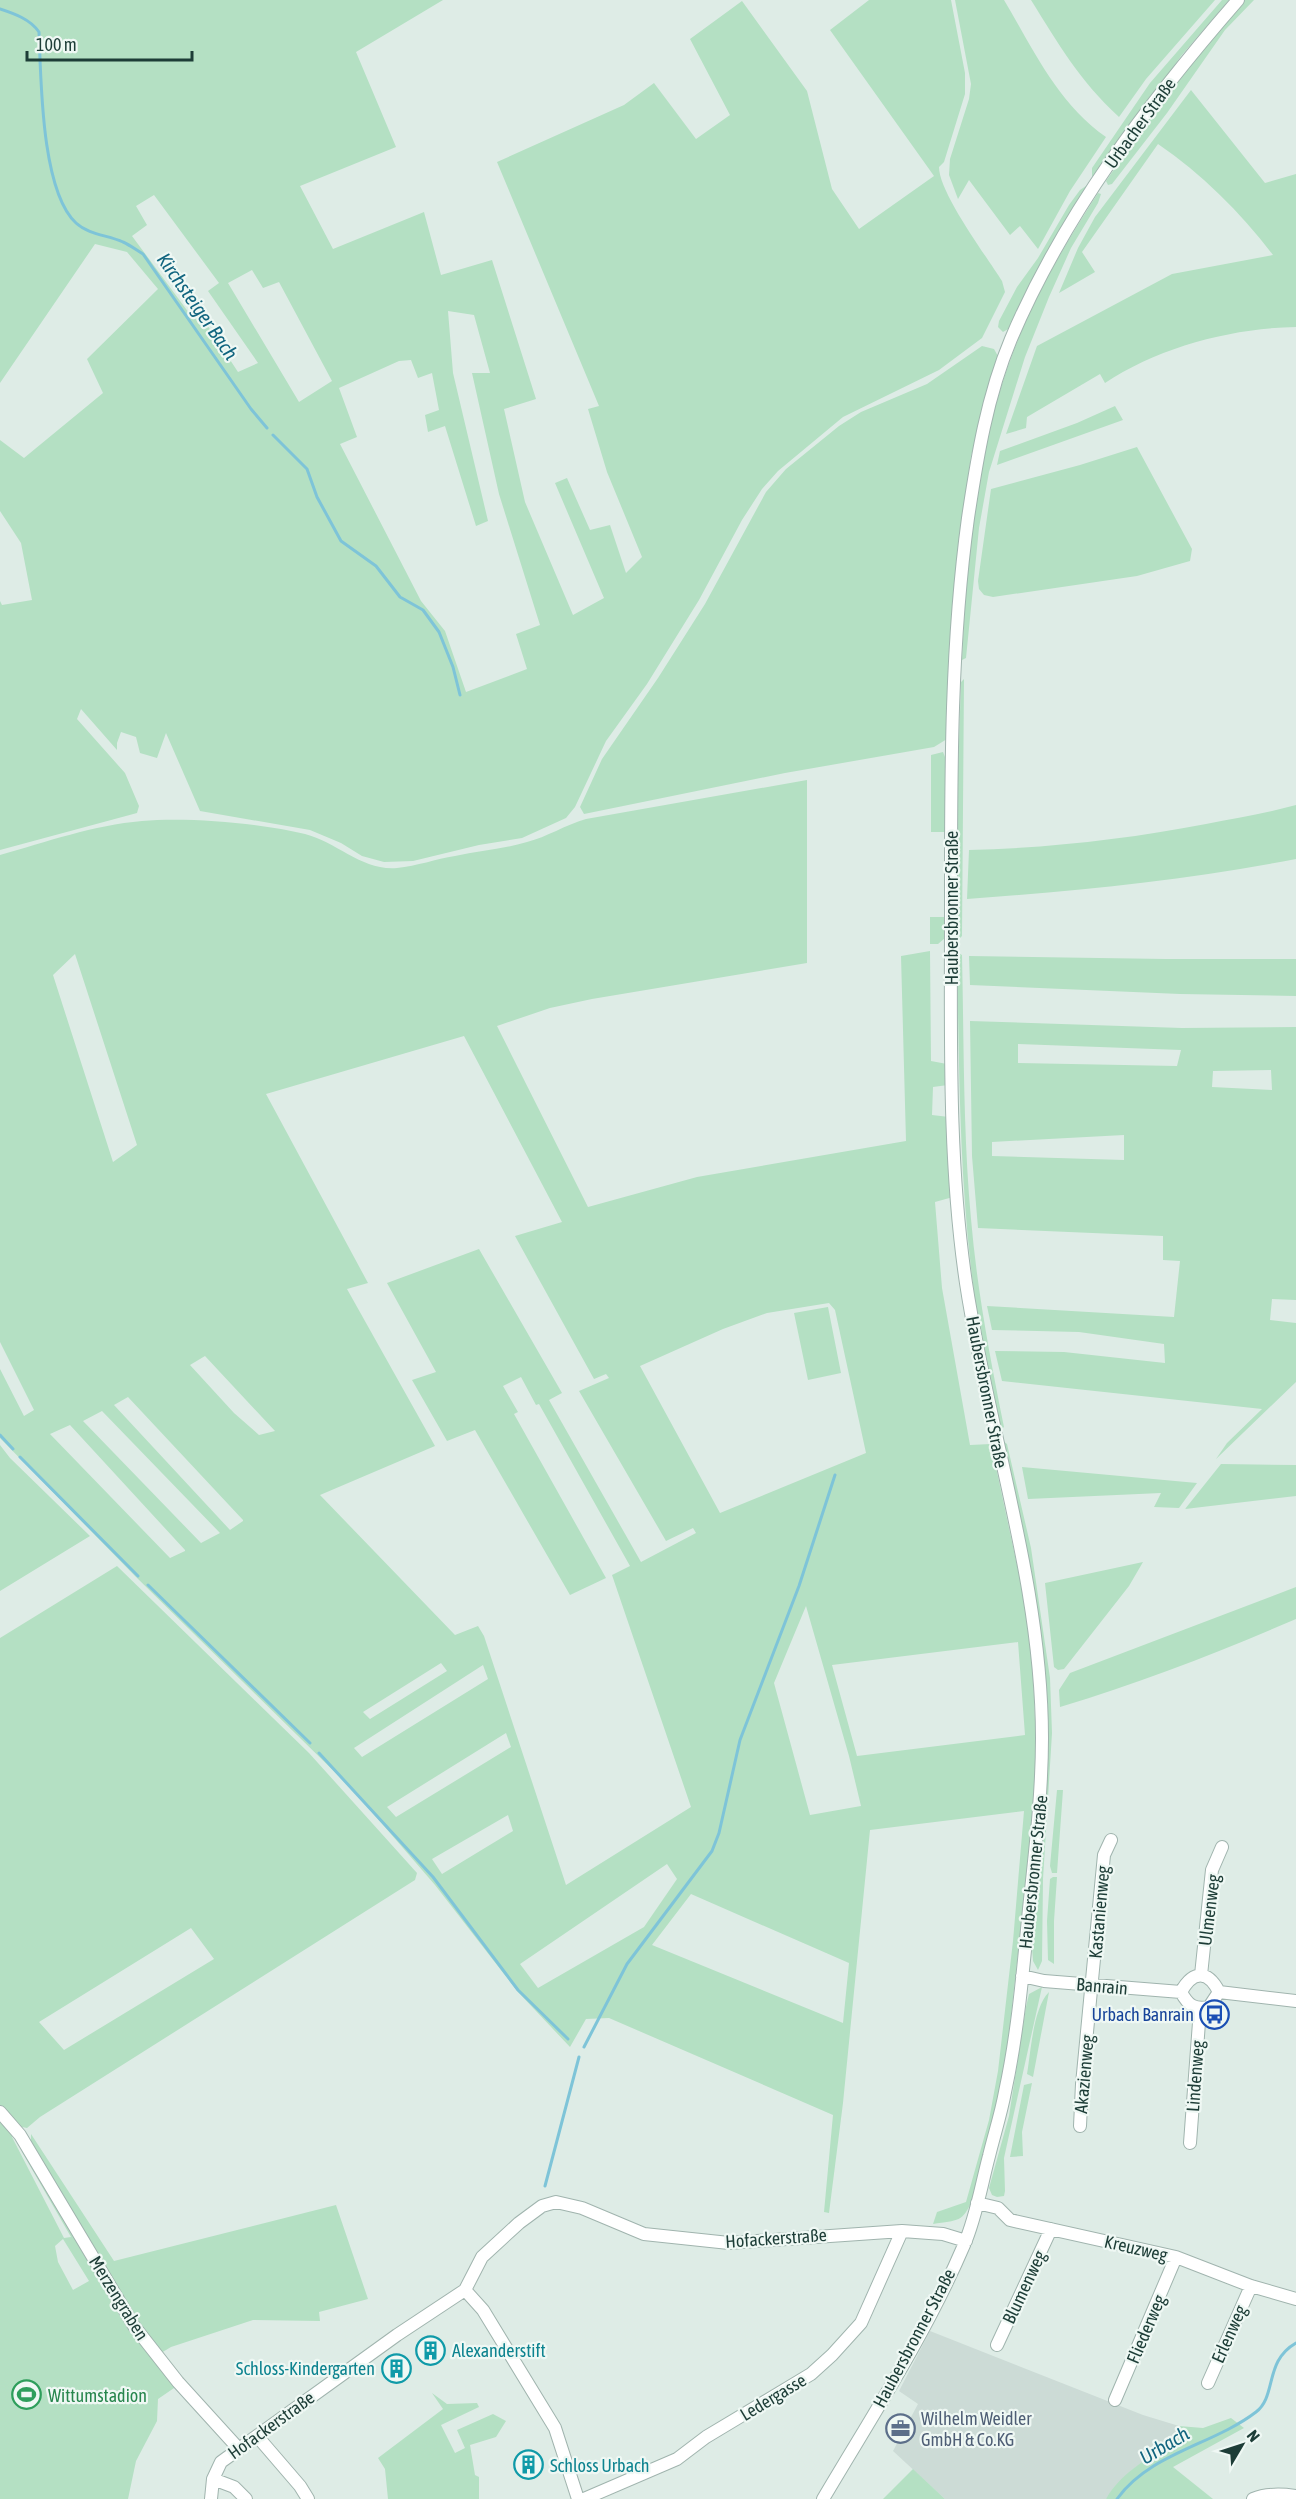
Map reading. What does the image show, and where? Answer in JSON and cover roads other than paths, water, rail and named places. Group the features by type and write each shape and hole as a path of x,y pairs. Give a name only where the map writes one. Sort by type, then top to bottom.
{"street":[{"name":"Urbacher Straße","path":"1054,253 1096,184 1161,93 1190,55 1238,0"},
{"name":"Haubersbronner Straße","path":"823,2499 898,2372 966,2241 1005,2091 1022,1976 1040,1806 1042,1734 1039,1666 1029,1598 977,1351 965,1276 954,1138 951,747 962,563 976,459 995,385 1009,344 1054,253"},
{"name":"Kastanienweg","path":"1092,1986 1104,1855 1111,1840"},
{"name":"Ulmenweg","path":"1201,1975 1212,1870 1222,1847"},
{"path":"1220,1992 1209,2007 1200,2009 1192,2006 1181,1992 1192,1977 1201,1975 1209,1977 1220,1992 1296,2001"},
{"name":"Banrain","path":"1022,1976 1044,1981 1092,1986 1181,1992"},
{"name":"Akazienweg","path":"1080,2126 1092,1986"},
{"name":"Lindenweg","path":"1190,2143 1200,2009"},
{"name":"Merzengraben","path":"0,2112 20,2135 134,2326 178,2382 238,2448"},
{"name":"Hofackerstraße","path":"211,2499 213,2479 221,2462 465,2290 482,2257 533,2211 556,2202 582,2208 644,2234 729,2243 902,2231 943,2234 966,2241"},
{"name":"Kreuzweg","path":"977,2203 998,2208 1010,2220 1176,2257 1251,2286 1296,2300"},
{"name":"Blumenweg","path":"997,2345 1051,2229"},
{"name":"Ledergasse","path":"584,2499 677,2459 706,2437 811,2374 861,2323 902,2231"},
{"name":"Fliederweg","path":"1114,2400 1176,2257"},
{"name":"Erlenweg","path":"1208,2383 1251,2286"},
{"path":"465,2290 483,2310 555,2428 578,2499"},
{"path":"257,2436 300,2486 308,2499"},
{"path":"213,2479 234,2487 246,2499"},
{"path":"1253,2499 1262,2495 1296,2496"}],"waterway":[{"name":"Kirchsteiger Bach","path":"0,9 27,20 39,32 45,133 49,161 64,207 81,227 123,242 143,254 251,409 267,428"},
{"name":"Kirchsteiger Bach","path":"273,435 307,469 317,497 341,541 376,566 400,597 423,610 439,632 453,667 460,695"},
{"path":"0,1435 13,1449"},
{"path":"20,1457 138,1576"},
{"path":"584,2047 627,1964 712,1851 719,1833 740,1740 799,1586 835,1475"},
{"path":"148,1585 310,1743"},
{"path":"319,1753 433,1877 518,1990 568,2039"},
{"path":"545,2186 579,2057"},
{"name":"Urbach","path":"1117,2499 1131,2483 1164,2460 1221,2433 1256,2412 1267,2397 1279,2359 1296,2343"}],"place":[{"name":"Urbach Banrain","path":"1215,2014"},
{"name":"Alexanderstift","path":"431,2350"},
{"name":"Schloss-Kindergarten","path":"396,2368"},
{"name":"Wittumstadion","path":"27,2395"},
{"name":"Wilhelm Weidler GmbH & Co.KG","path":"900,2428"},
{"name":"Schloss Urbach","path":"529,2465"}]}
